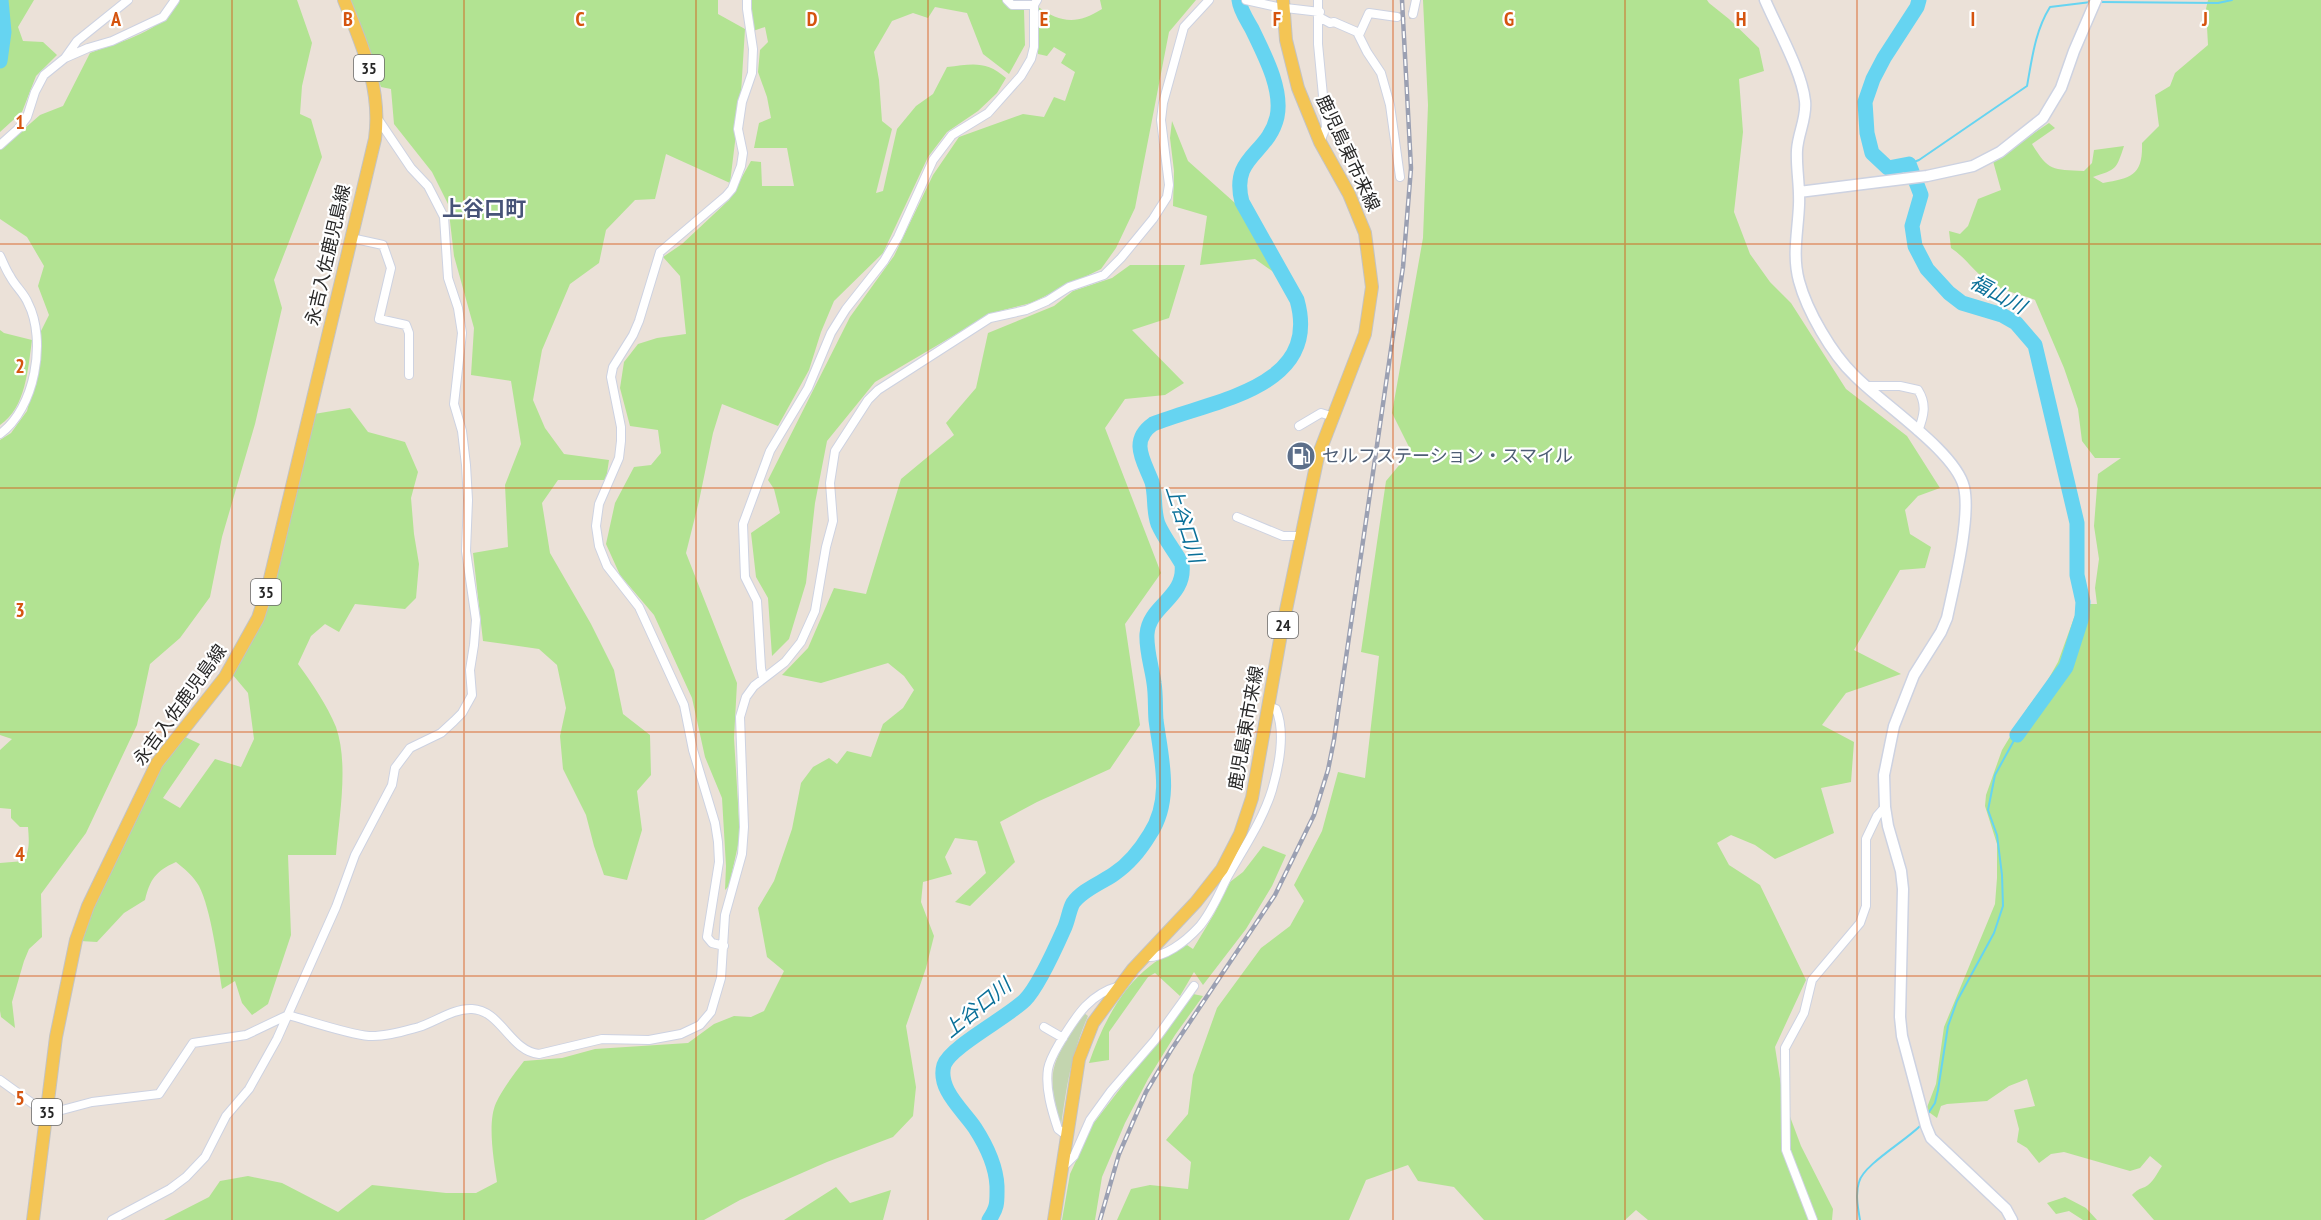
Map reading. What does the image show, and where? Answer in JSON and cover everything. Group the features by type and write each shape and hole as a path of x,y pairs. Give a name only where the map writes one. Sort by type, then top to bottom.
{"main road":[{"name":"永吉入佐鹿児島線","path":"33,1220 56,1036 68,970 88,906 157,763 225,677 258,618 268,587 378,119 371,72 344,0"},
{"name":"鹿児島東市来線","path":"1054,1220 1079,1059 1093,1023 1119,986 1196,902 1222,869 1240,834 1252,798 1281,634 1318,456 1365,334 1370,306 1372,272 1365,233 1357,212 1320,142 1292,69 1286,40 1283,4"}],"street":[{"path":"0,145 18,129 27,117 35,92 44,75 65,58 77,41 128,0"},
{"path":"65,58 156,21 163,17 175,0"},
{"path":"723,946 712,943 707,937 719,862 718,842 715,823 693,750 684,705 639,607 608,566 599,546 596,526 599,504 619,458 621,441 621,427 612,385 613,367 639,321 660,252 726,196 732,189 741,166 743,153 738,129 742,102 752,73 747,0"},
{"path":"764,678 761,668 757,601 745,577 743,524 770,451 803,396 831,333 846,309 884,261 898,237 933,160 952,135 988,112 1021,76 1030,59 1034,47 1035,2 1012,5 1007,0"},
{"path":"0,1080 47,1113 92,1102 159,1094 193,1043 246,1035 288,1015 367,1036 375,1036 419,1027 461,1010 472,1009 482,1012 500,1025 521,1048 530,1053 539,1054 602,1039 633,1041 681,1034 700,1025 711,1012 720,978 725,915 742,854 744,827 740,717 746,697 764,678 785,662 801,642 815,611 833,521 830,483 835,451 868,400 878,390 990,318 1026,310 1047,302 1069,287 1104,275 1121,258 1153,219 1167,197 1169,185 1161,120 1173,60 1184,27 1209,0"},
{"path":"1246,0 1256,4 1283,4 1319,14 1330,23 1334,22 1352,29 1359,35 1384,79 1400,177"},
{"path":"1318,0 1317,44 1326,127 1320,142"},
{"path":"1413,14 1416,0"},
{"path":"1765,0 1803,89 1805,118 1797,150 1799,192 1795,258 1804,297 1836,353 1852,373 1952,462 1964,486 1966,512 1947,618 1941,632 1914,675 1894,726 1884,775 1885,807 1903,889 1901,1026 1925,1122 1931,1138 2006,1209 2012,1220"},
{"path":"1799,192 1927,176 1973,166 2000,152 2043,118 2061,88 2096,0"},
{"path":"1359,35 1369,13 1397,16"},
{"path":"112,1220 170,1189 200,1164 226,1116 263,1066 336,907 355,855 392,785 395,768 410,748 441,733 454,721 462,713 472,695 470,670 476,620 466,551 468,500 466,465 462,431 454,404 462,333 458,308 448,278 444,217 428,186 411,168 378,119"},
{"path":"351,238 383,245 391,268 379,319 406,325 409,333 409,375"},
{"path":"0,256 9,276 28,303 38,336 35,365 28,395 21,411 8,428 0,434"},
{"path":"1865,386 1900,386 1917,390 1925,401 1923,419 1918,431"},
{"path":"1299,426 1321,413 1334,417"},
{"path":"1237,517 1283,536 1303,536"},
{"path":"1144,957 1158,956 1170,950 1198,927 1209,913 1260,817 1271,793 1280,740 1276,709 1268,706"},
{"path":"1815,1219 1786,1149 1785,1048 1804,1013 1812,980 1860,923 1866,906 1866,839 1877,816 1885,807"},
{"path":"1066,1135 1058,1129 1048,1079 1050,1061 1078,1013 1086,1004 1101,993 1119,986"},
{"path":"1061,1167 1067,1165 1074,1156 1090,1120 1111,1091 1155,1040 1194,986"},
{"path":"1044,1027 1063,1038"}],"green space":[{"path":"0,0 34,0 18,27 23,41 43,42 57,55 36,76 22,112 0,132"},
{"path":"180,0 297,0 312,43 302,86 300,114 311,119 322,157 274,280 282,308 255,424 222,537 210,597 180,638 150,664 137,725 86,833 41,894 42,937 29,949 24,961 12,1002 15,1028 1,1017 0,1011 0,863 24,861 29,840 28,827 20,827 11,818 11,809 0,808 0,750 12,739 0,735 0,440 11,433 27,411 39,364 41,331 49,315 38,286 44,266 27,237 0,219 0,150 40,115 63,106 90,53 152,28 172,11"},
{"path":"349,0 718,0 718,14 745,29 741,93 730,183 666,154 655,199 635,200 606,230 599,263 570,284 542,350 533,400 545,428 564,454 609,460 606,480 558,480 542,503 550,553 591,624 614,670 623,714 650,735 651,775 637,791 642,830 627,880 604,875 586,815 563,769 560,736 566,708 557,665 539,649 483,641 473,553 508,547 505,485 521,444 511,381 471,375 474,328 454,256 448,204 432,172 394,124 391,89 381,87"},
{"path":"750,0 1002,0 1010,9 1024,10 1025,45 1009,74 983,54 967,13 935,7 928,18 913,13 892,21 874,52 882,121 892,129 876,193 883,191 897,129 916,106 933,94 947,67 971,64 985,66 1006,78 997,93 978,111 947,132 928,157 883,253 834,301 809,370 778,426 722,404 713,433 686,553 737,683 734,738 740,836 729,886 725,890 722,798 705,757 692,698 654,615 620,575 606,544 615,503 634,467 651,465 661,453 658,430 630,426 620,388 624,362 638,344 657,338 686,334 680,276 663,257 682,244 729,200 751,161 761,162 762,186 794,186 787,148 754,148 759,123 771,118 767,97 758,72 760,50 768,42 765,27 753,31"},
{"path":"1100,0 1196,0 1169,32 1135,208 1116,248 1101,269 1031,303 992,313 875,382 827,441 815,503 806,583 789,639 772,656 768,598 756,577 751,533 780,513 774,489 768,480 850,317 894,256 933,175 959,137 1023,114 1044,117 1054,97 1065,101 1075,72 1061,63 1066,54 1054,47 1047,56 1038,54 1037,6 1061,19 1077,20 1102,9"},
{"path":"1423,0 1707,0 1729,19 1759,48 1764,71 1739,79 1743,132 1734,212 1750,254 1770,282 1791,303 1846,389 1907,436 1940,488 1918,496 1905,510 1910,534 1931,547 1925,568 1900,570 1854,650 1901,674 1846,693 1822,725 1854,742 1851,782 1821,788 1834,833 1775,859 1755,845 1731,835 1717,843 1729,865 1760,885 1806,980 1775,1047 1783,1098 1801,1146 1833,1209 1832,1220 1648,1220 1636,1210 1625,1220 1484,1220 1454,1187 1418,1181 1408,1165 1366,1180 1349,1220 1117,1220 1131,1189 1150,1185 1188,1189 1191,1162 1166,1140 1188,1114 1193,1075 1217,1008 1261,948 1290,926 1304,901 1294,885 1322,831 1338,772 1365,778 1379,656 1361,652 1386,481 1411,451 1392,413 1423,238 1428,105"},
{"path":"2208,0 2321,0 2321,1220 2154,1220 2132,1195 2150,1183 2162,1166 2150,1156 2140,1168 2130,1171 2064,1152 2051,1154 2039,1163 2027,1148 2017,1142 2019,1129 2014,1110 2035,1106 2027,1079 2009,1086 1987,1101 1941,1106 1937,1118 1926,1110 1936,1084 1944,1027 1995,904 1997,844 1985,806 1986,795 2002,750 2058,662 2079,604 2097,604 2095,588 2099,559 2094,526 2098,474 2121,458 2095,458 2082,441 2078,409 2064,368 2035,300 2000,288 1985,279 1951,248 1949,231 1960,234 1968,226 1978,199 2001,190 1993,161 2049,123 2055,128 2032,144 2043,160 2052,167 2084,171 2092,163 2094,150 2124,146 2114,168 2093,177 2103,183 2128,177 2134,173 2140,162 2142,143 2159,126 2155,95 2170,86 2175,73 2208,45 2206,9"},
{"path":"1172,121 1188,161 1235,203 1255,230 1275,273 1255,259 1200,265 1207,216 1173,206 1174,171 1170,138"},
{"path":"1130,265 1185,265 1169,318 1132,330 1184,383 1165,395 1125,399 1105,428 1161,573 1125,624 1140,725 1110,769 1037,802 1000,822 1015,862 970,906 955,902 986,873 977,841 955,838 945,857 952,874 923,882 921,902 934,936 926,968 906,1026 916,1087 913,1116 893,1137 827,1162 740,1200 704,1220 164,1220 209,1197 220,1181 248,1176 282,1183 338,1212 372,1185 446,1193 476,1193 497,1182 492,1142 493,1111 502,1092 524,1061 562,1058 595,1049 688,1043 714,1024 734,1016 751,1017 764,1011 784,971 767,957 758,908 774,881 792,829 801,783 813,767 829,758 837,764 847,751 871,757 883,724 903,708 914,690 904,676 888,663 821,683 782,675 808,648 834,588 866,594 901,479 954,435 946,423 976,388 988,333 1054,306 1073,291 1112,278"},
{"path":"0,330 32,340 27,375 20,398 9,418 0,425"},
{"path":"350,408 368,432 405,442 418,472 411,498 419,564 416,598 405,609 355,604 339,632 325,624 311,636 298,664 328,711 340,742 343,774 336,855 288,855 291,935 268,1004 252,1015 242,1003 235,981 222,989 214,936 203,896 195,879 176,862 155,876 145,900 124,913 97,942 80,941 147,789 181,735 200,744 163,798 180,808 215,759 241,767 254,739 248,693 232,674 266,609 314,414"},
{"path":"1263,846 1286,855 1272,886 1246,929 1203,985 1194,972 1180,996 1155,973 1148,977 1109,1032 1109,1060 1089,1063 1099,1036 1113,1010 1130,986 1139,975 1163,957 1187,945 1193,949 1230,882 1243,872"},
{"path":"1193,994 1203,996 1175,1035 1125,1123 1102,1177 1095,1220 1062,1220 1070,1174 1093,1124"},
{"path":"1084,1013 1088,1016 1074,1057 1061,1126 1053,1091 1055,1066 1065,1043"},
{"path":"836,1187 850,1203 891,1190 883,1220 784,1220"},
{"path":"2065,1197 2086,1208 2097,1220 2083,1220 2069,1211 2056,1214 2047,1203"}],"waterway":[{"path":"0,61 4,32 1,0"},
{"name":"上谷口川","path":"989,1220 997,1200 996,1178 992,1163 979,1135 948,1091 944,1082 944,1065 968,1041 1025,1000 1052,956 1073,903 1086,890 1119,870 1134,856 1150,834 1161,807 1164,778 1147,634 1154,616 1178,585 1182,576 1182,564 1158,524 1152,482 1140,451 1142,437 1153,424 1231,398 1278,372 1293,354 1300,330 1297,300 1242,202 1241,175 1245,165 1272,130 1278,106 1271,72 1239,0"},
{"name":"福山川","path":"1919,0 1917,7 1884,58 1865,102 1867,133 1872,153 1888,168 1909,164 1921,195 1912,226 1915,246 1927,269 1949,293 1962,303 2002,315 2016,323 2035,345 2077,523 2077,575 2083,602 2082,617 2066,667 2017,735"},
{"path":"2100,2 2218,3 2232,0"},
{"path":"1909,164 1919,160 2027,86 2037,35 2050,7 2091,2"},
{"path":"1927,1115 1935,1103 1948,1026 1957,1001 1994,933 2003,906 1997,835 1988,810 1995,775 2017,735"},
{"path":"1860,1220 1857,1191 1862,1175 1921,1125"}],"tunnel":[{"path":"1397,17 1413,14"}],"railway":[{"path":"1100,1220 1119,1154 1146,1092 1171,1050 1275,895 1314,815 1328,770 1403,267 1411,168 1402,0"}],"place":[{"name":"セルフステーション・スマイル","path":"1301,456"}],"district":[{"name":"上谷口町","path":"484,209"}]}
